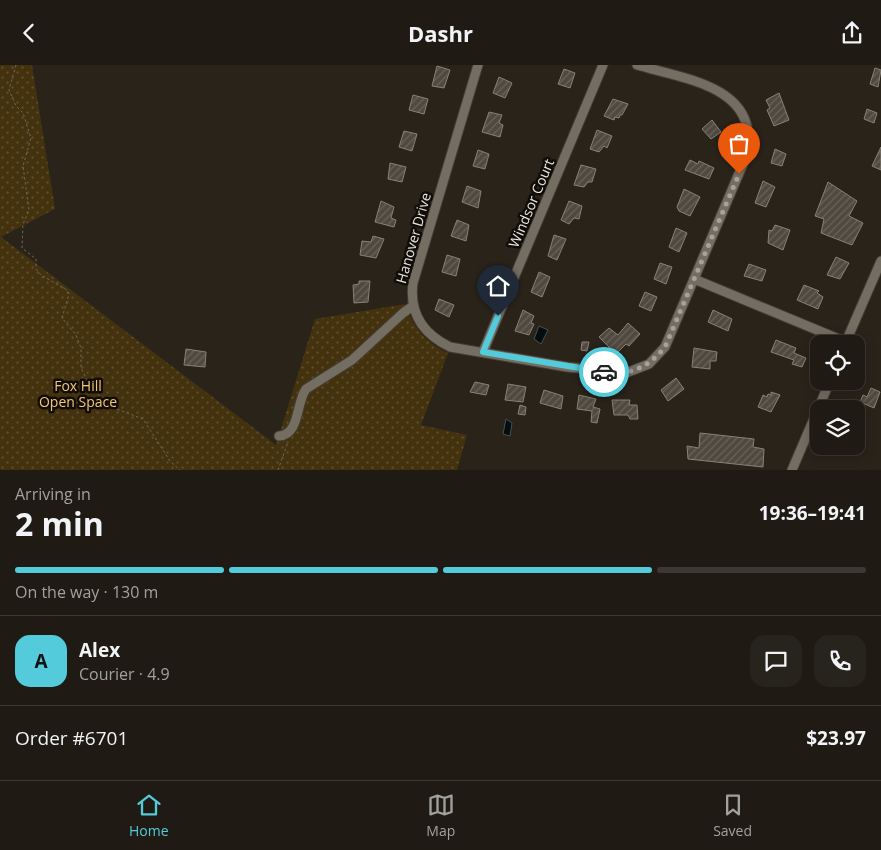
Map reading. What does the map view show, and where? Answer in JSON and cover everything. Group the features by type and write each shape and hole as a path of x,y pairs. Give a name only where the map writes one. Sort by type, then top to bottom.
{"street":[{"name":"Hanover Drive","path":"478,65 413,283 413,306 418,322 436,340 450,347 610,373 626,373 639,369 649,364 665,347 746,157 749,131 745,117 739,107 727,95 711,87 637,65"},
{"name":"Windsor Court","path":"483,352 603,65"},
{"path":"849,335 881,261"},
{"path":"694,279 827,335"},
{"path":"279,437 292,430 301,395 306,389 352,360 413,306"},
{"path":"792,470 826,390"}],"path":[{"path":"16,65 9,90 16,106 23,113 32,137 23,166 30,210 24,224 22,247 36,259 36,269 41,275 67,289 69,294 62,318 76,335 81,349 81,368 91,388 111,407 143,419 170,461 180,470"},
{"path":"278,470 292,430"}],"green space":[{"name":"Fox Hill Open Space","path":"0,65 32,65 55,209 1,237 276,445 315,319 405,304 412,320 421,333 433,344 448,353 421,425 467,435 457,470 0,470"}],"shaded area":[{"path":"539,326 548,330 541,344 534,339"},
{"path":"506,419 512,423 510,436 503,434"}],"building":[{"path":"437,66 450,70 444,88 432,86"},
{"path":"875,68 881,70 878,87 870,84"},
{"path":"564,69 575,73 570,88 558,84"},
{"path":"499,77 512,83 505,98 493,93"},
{"path":"779,93 789,120 774,126 767,110 770,108 766,100"},
{"path":"413,95 428,99 424,114 409,110"},
{"path":"613,99 628,104 622,115 619,118 615,117 614,120 604,116"},
{"path":"867,109 877,113 874,123 864,119"},
{"path":"489,112 502,115 499,123 503,125 500,137 482,132"},
{"path":"712,120 721,132 711,139 702,129"},
{"path":"597,130 612,136 607,148 604,146 599,152 590,149"},
{"path":"404,131 417,134 412,151 399,147"},
{"path":"881,147 881,170 872,166"},
{"path":"775,149 786,154 782,166 771,163"},
{"path":"478,150 489,154 485,169 473,166"},
{"path":"690,160 698,164 699,161 714,168 709,179 685,170"},
{"path":"390,163 406,167 402,182 388,179"},
{"path":"581,165 596,169 592,182 588,182 584,187 574,185"},
{"path":"763,181 775,187 766,207 755,203"},
{"path":"828,182 857,201 849,216 863,223 852,245 821,233 824,219 815,216"},
{"path":"467,186 481,191 478,208 462,202"},
{"path":"684,189 700,197 690,216 679,211 677,207"},
{"path":"381,201 394,207 391,218 396,220 394,227 375,222"},
{"path":"569,201 582,206 579,219 574,218 569,224 561,220"},
{"path":"457,220 469,225 466,241 451,236"},
{"path":"775,225 790,230 783,250 768,243 769,230 772,231"},
{"path":"676,228 687,233 679,252 669,247"},
{"path":"554,235 566,239 557,260 548,256"},
{"path":"373,236 384,239 376,258 360,255 362,241 371,242"},
{"path":"447,255 460,259 456,276 442,272"},
{"path":"836,257 849,263 840,279 827,275"},
{"path":"660,263 672,267 666,284 654,279"},
{"path":"749,264 766,270 762,281 744,276"},
{"path":"539,272 550,277 542,297 531,292"},
{"path":"359,281 370,281 368,302 354,303 353,285 359,284"},
{"path":"804,285 819,291 817,293 823,297 818,309 797,300"},
{"path":"645,292 657,297 651,311 639,306"},
{"path":"439,299 454,305 449,317 435,310"},
{"path":"523,310 534,316 531,323 534,324 529,335 515,331"},
{"path":"713,310 732,319 728,331 708,322"},
{"path":"628,323 640,334 629,346 626,344 616,354 599,337 609,328 618,335"},
{"path":"776,340 796,348 794,353 806,358 802,367 792,364 794,360 771,352"},
{"path":"582,342 589,342 587,351 581,350"},
{"path":"694,348 717,352 716,361 710,361 710,369 692,367"},
{"path":"186,349 206,352 205,367 184,365"},
{"path":"676,378 684,389 668,401 661,390"},
{"path":"475,382 489,385 486,395 470,392"},
{"path":"508,384 526,387 523,402 505,400"},
{"path":"871,388 880,392 874,408 865,404 865,400 861,400 863,395 867,397"},
{"path":"544,390 563,396 561,409 540,403"},
{"path":"771,392 780,395 771,412 758,407 763,395 767,397 768,394 771,395"},
{"path":"579,395 596,399 593,407 600,409 597,423 591,422 592,411 577,409"},
{"path":"612,400 630,400 629,405 637,405 638,419 630,419 628,415 614,415"},
{"path":"520,405 526,407 525,415 518,414"},
{"path":"700,433 754,439 753,447 764,449 763,467 688,459 687,446 699,448"}],"way so far":[{"path":"604,372 626,373 639,369 649,364 665,347 739,174"}],"route":[{"path":"498,316 483,352 604,372"}]}
